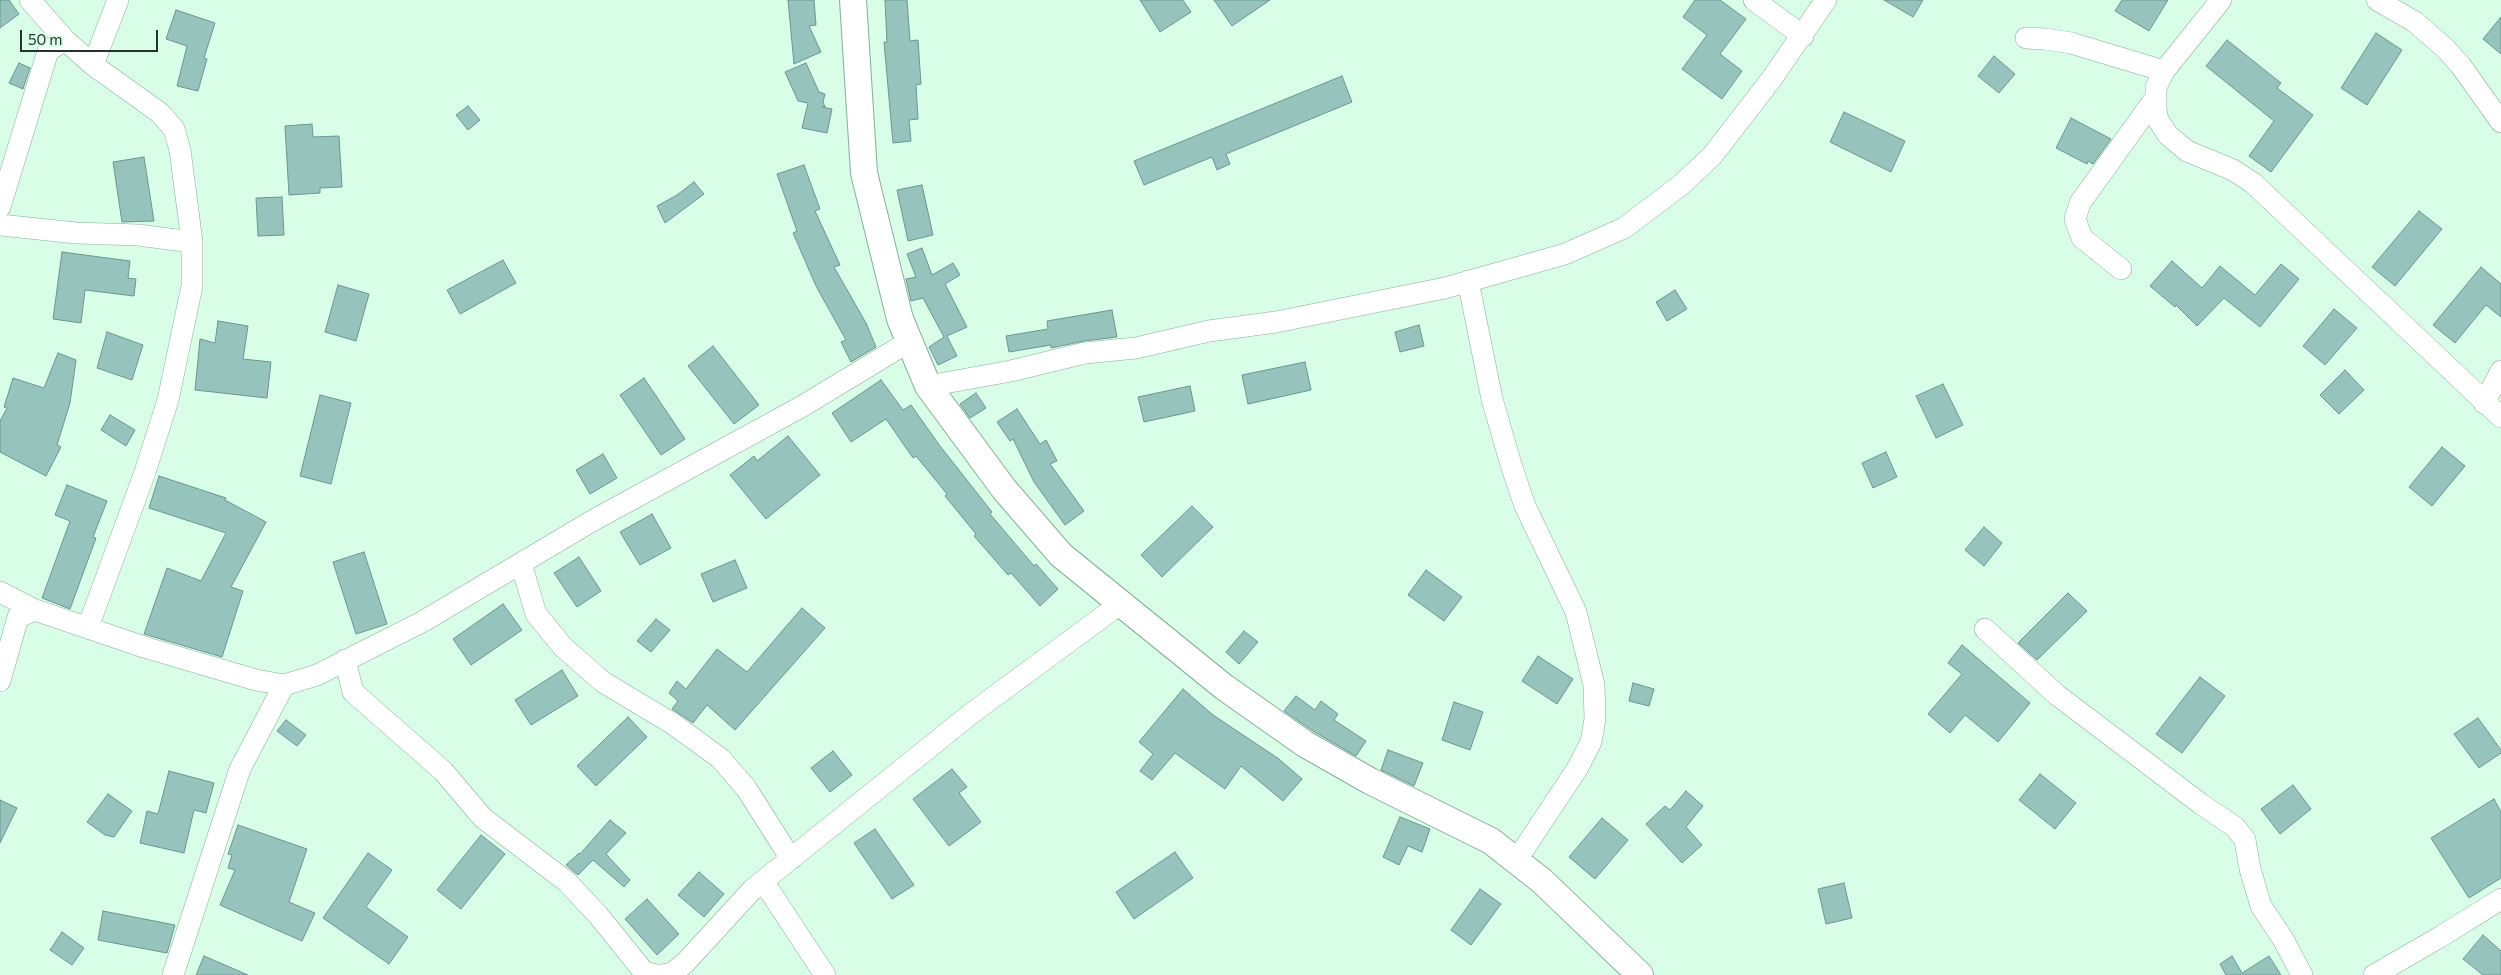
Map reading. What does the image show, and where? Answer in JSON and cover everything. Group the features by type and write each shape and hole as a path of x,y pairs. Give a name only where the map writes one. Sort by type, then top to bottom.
{"street":[{"path":"30,0 65,40 93,65 160,113 174,129 180,150 192,242 192,286 168,400 144,475 88,627"},
{"path":"93,65 118,0"},
{"path":"853,0 864,173 900,319 928,386 1004,489 1061,555 1224,687 1305,744 1370,781 1491,842 1542,881 1640,975"},
{"path":"1754,0 1803,36"},
{"path":"928,386 1011,371 1085,353 1136,348 1209,331 1276,322 1468,281 1565,254 1624,228 1682,185 1712,156 1803,36 1826,0"},
{"path":"2221,0 2164,71 2156,87 2154,100 2158,120 2177,145 2233,170 2253,183 2501,418"},
{"path":"2377,0 2415,22 2446,49 2461,66 2501,122"},
{"path":"2026,38 2071,44 2164,71"},
{"path":"0,207 48,51 65,40"},
{"path":"2121,269 2082,238 2075,219 2080,203 2154,100"},
{"path":"0,225 76,233 138,235 192,242"},
{"path":"1468,281 1492,398 1512,468 1525,506 1576,612 1594,684 1596,719 1591,742 1567,785 1516,861"},
{"path":"0,592 35,610 181,658 256,680 284,685 317,675 422,622 592,521 801,407 910,342"},
{"path":"2484,403 2501,371"},
{"path":"521,563 536,614 564,647 603,682 673,724 720,758 746,788 791,859"},
{"path":"346,660 353,692 443,771 483,818 567,882 651,974 672,973 686,963 763,881 972,713 1120,604"},
{"path":"0,680 18,618 35,610"},
{"path":"1985,629 2057,695 2201,804 2236,827 2245,840 2250,869 2261,906 2283,939 2302,975"},
{"path":"172,975 240,769 284,685"},
{"path":"763,881 825,975"},
{"path":"2374,975 2399,970 2501,899"}],"building":[{"path":"0,0 9,0 19,14 0,28"},
{"path":"788,0 814,0 816,25 809,26 821,52 794,64"},
{"path":"885,0 907,0 910,41 918,40 921,84 916,85 918,119 909,120 911,141 893,143 884,42 887,42"},
{"path":"1140,0 1183,0 1191,12 1160,32"},
{"path":"1214,0 1270,0 1232,26"},
{"path":"1695,0 1720,0 1746,19 1720,54 1742,71 1722,99 1682,69 1707,35 1683,17"},
{"path":"1884,0 1923,0 1913,17"},
{"path":"2122,0 2168,0 2149,31 2115,11"},
{"path":"176,10 215,23 204,58 207,59 198,91 177,86 187,46 166,39"},
{"path":"2501,17 2501,54 2483,39"},
{"path":"2376,33 2402,50 2367,105 2341,88"},
{"path":"2227,40 2281,83 2277,88 2313,115 2271,172 2249,156 2274,121 2206,66"},
{"path":"1994,56 2015,74 1999,93 1978,76"},
{"path":"19,63 30,68 23,89 9,83"},
{"path":"806,63 819,92 825,94 823,102 825,107 822,107 832,109 827,133 802,128 808,103 798,101 785,72"},
{"path":"1342,76 1352,102 1226,154 1230,164 1217,170 1212,157 1144,185 1134,161"},
{"path":"468,106 480,120 468,130 456,115"},
{"path":"1844,112 1905,141 1891,172 1830,142"},
{"path":"2071,118 2111,139 2093,164 2088,161 2087,164 2056,148"},
{"path":"312,124 313,137 339,136 342,187 320,188 320,193 289,195 285,126"},
{"path":"144,157 154,221 122,222 113,162"},
{"path":"804,165 820,209 815,211 840,265 834,267 866,323 876,347 851,362 841,342 846,340 816,286 793,233 797,231 777,174"},
{"path":"694,182 704,194 665,223 657,206 677,195"},
{"path":"922,185 933,235 908,241 897,190"},
{"path":"282,197 284,235 258,236 256,198"},
{"path":"2419,211 2442,229 2395,286 2372,267"},
{"path":"922,248 932,275 953,263 960,275 945,284 967,327 947,336 957,356 938,365 929,347 944,337 923,298 911,301 906,279 916,277 907,254"},
{"path":"62,252 130,261 128,278 136,279 134,296 85,290 81,323 53,319"},
{"path":"503,260 516,283 460,314 447,290"},
{"path":"2172,261 2202,288 2220,266 2255,295 2281,264 2299,279 2260,327 2224,298 2197,326 2176,305 2175,307 2150,286"},
{"path":"2481,267 2501,284 2501,317 2486,305 2455,343 2433,325"},
{"path":"338,285 369,294 356,341 325,332"},
{"path":"1675,290 1687,309 1667,321 1656,302"},
{"path":"2334,309 2357,328 2325,365 2303,346"},
{"path":"1112,310 1117,337 1051,348 1051,345 1009,352 1006,336 1048,329 1047,321"},
{"path":"218,321 248,326 243,359 271,362 267,398 195,390 200,339 215,343"},
{"path":"1419,325 1424,346 1400,352 1395,332"},
{"path":"107,332 143,345 132,380 97,368"},
{"path":"713,346 759,405 734,424 688,366"},
{"path":"58,353 76,360 70,403 57,445 61,447 46,476 0,452 0,421 7,408 4,407 13,378 44,388"},
{"path":"1305,362 1311,390 1248,404 1242,375"},
{"path":"2345,370 2364,390 2339,414 2320,395"},
{"path":"644,378 685,439 661,455 620,395"},
{"path":"881,380 903,410 911,405 940,446 992,512 990,514 1034,566 1036,564 1058,589 1040,606 1011,573 1008,575 974,536 976,534 945,496 947,494 916,456 913,458 886,419 851,442 832,413"},
{"path":"1943,384 1963,425 1936,438 1916,396"},
{"path":"1190,386 1195,411 1144,422 1138,397"},
{"path":"976,393 986,408 970,418 960,404"},
{"path":"320,395 351,403 331,484 300,476"},
{"path":"1017,409 1040,444 1046,440 1057,461 1050,464 1084,511 1065,525 1034,482 1013,439 1010,441 997,422"},
{"path":"110,415 135,430 126,446 101,430"},
{"path":"788,436 820,475 766,519 730,475 754,456 757,461"},
{"path":"2442,447 2465,466 2432,506 2409,487"},
{"path":"1886,452 1897,477 1873,488 1862,463"},
{"path":"603,454 617,478 590,494 576,470"},
{"path":"159,476 226,498 225,500 266,522 231,587 243,591 222,657 144,634 167,568 201,581 226,533 149,508"},
{"path":"67,485 107,501 93,537 96,538 70,609 42,598 70,521 55,515"},
{"path":"1192,506 1213,527 1162,577 1141,555"},
{"path":"652,514 671,548 640,565 620,532"},
{"path":"1984,527 2002,543 1984,566 1965,550"},
{"path":"364,552 387,624 356,634 333,562"},
{"path":"579,557 601,591 577,607 554,573"},
{"path":"735,560 747,588 713,602 701,574"},
{"path":"1426,570 1462,597 1444,621 1408,595"},
{"path":"2068,593 2087,611 2037,660 2018,643"},
{"path":"503,604 522,630 471,665 453,639"},
{"path":"802,608 825,628 735,730 707,705 693,723 672,709 678,701 669,693 677,681 686,689 717,649 747,672"},
{"path":"656,619 670,630 651,652 637,641"},
{"path":"1244,631 1258,642 1239,664 1226,652"},
{"path":"1962,645 2030,703 1998,742 1965,715 1950,733 1928,714 1962,674 1948,663"},
{"path":"1538,656 1573,679 1557,704 1522,681"},
{"path":"562,670 578,696 531,725 515,700"},
{"path":"2200,677 2225,696 2182,753 2156,734"},
{"path":"1633,683 1654,689 1649,706 1629,701"},
{"path":"1183,689 1213,715 1279,759 1302,779 1283,801 1241,766 1225,789 1175,753 1152,780 1140,771 1153,754 1139,742"},
{"path":"1296,696 1315,710 1321,701 1338,714 1334,720 1366,741 1356,756 1313,731 1284,711"},
{"path":"1454,702 1483,712 1470,750 1442,740"},
{"path":"628,717 647,737 596,786 577,766"},
{"path":"2478,718 2501,750 2501,753 2479,768 2454,734"},
{"path":"286,720 306,735 297,746 277,731"},
{"path":"1388,750 1423,763 1414,786 1381,770"},
{"path":"833,751 852,775 830,792 811,768"},
{"path":"952,769 967,787 959,793 981,822 949,846 913,799"},
{"path":"169,771 214,783 206,813 194,810 184,853 140,843 147,811 158,814"},
{"path":"2040,774 2076,803 2055,829 2019,800"},
{"path":"2293,785 2311,809 2280,834 2261,809"},
{"path":"1686,791 1703,806 1686,827 1702,845 1682,863 1646,824 1665,806 1670,810"},
{"path":"108,794 132,811 114,837 105,835 87,822"},
{"path":"2494,799 2501,812 2501,878 2469,898 2431,838"},
{"path":"0,800 17,808 0,843"},
{"path":"1400,817 1430,829 1422,852 1408,846 1399,865 1383,857"},
{"path":"1602,818 1628,840 1595,879 1569,857"},
{"path":"610,820 626,833 606,854 630,880 624,887 593,860 578,875 566,865 580,854"},
{"path":"238,825 307,849 289,902 315,913 302,941 220,905 235,870 228,868 232,855 228,854"},
{"path":"875,829 914,885 892,899 854,843"},
{"path":"481,835 505,854 461,909 437,890"},
{"path":"1175,852 1193,878 1134,919 1116,892"},
{"path":"368,853 392,870 366,907 408,937 389,964 323,918"},
{"path":"699,872 724,894 704,917 678,895"},
{"path":"1844,883 1852,918 1826,924 1818,889"},
{"path":"1480,889 1501,904 1471,945 1451,930"},
{"path":"647,899 679,934 657,955 625,919"},
{"path":"103,911 175,925 167,953 98,940"},
{"path":"62,932 84,948 72,965 50,950"},
{"path":"2483,935 2501,951 2501,975 2483,975 2463,959"},
{"path":"204,956 248,975 196,975"},
{"path":"2232,956 2242,973 2269,956 2281,975 2226,975 2220,964"}]}
